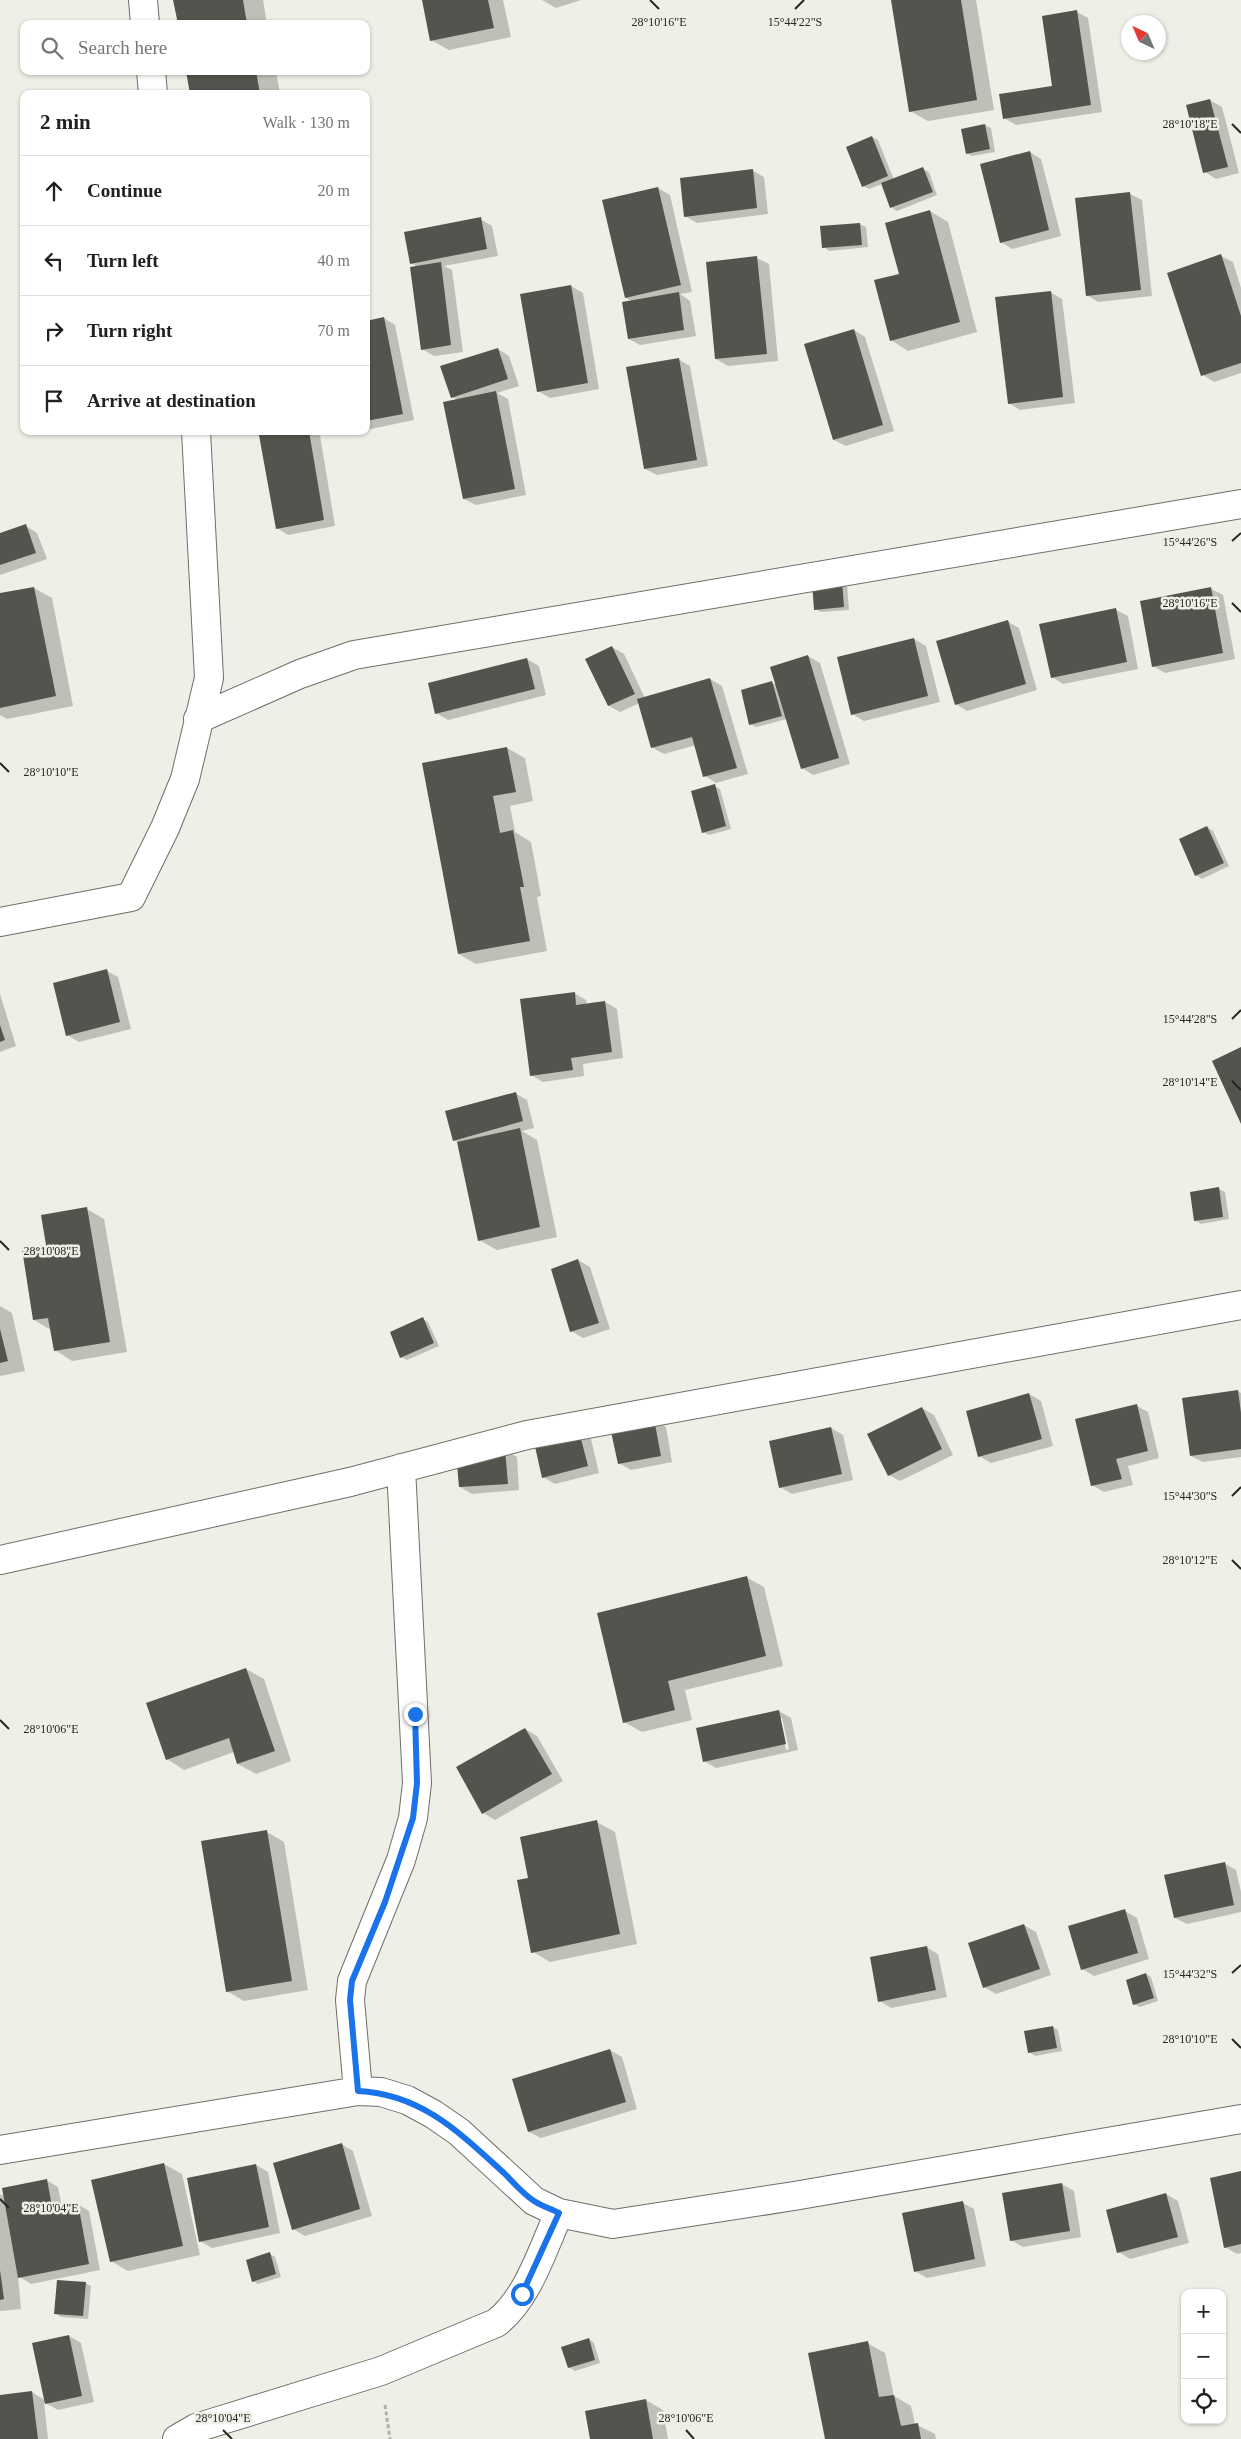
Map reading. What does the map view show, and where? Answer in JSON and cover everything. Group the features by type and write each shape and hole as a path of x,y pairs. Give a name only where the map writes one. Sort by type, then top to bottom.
{"street":[{"path":"143,0 145,20"},
{"path":"151,75 152,90"},
{"path":"0,922 132,897 165,828 184,779 193,749 198,719 209,678 196,435"},
{"path":"198,719 300,674 354,655 1241,504"},
{"path":"0,1560 350,1482 527,1435 1241,1306"},
{"path":"358,2091 350,2000 352,1981 401,1860 413,1818 417,1783 402,1468"},
{"path":"0,2150 358,2091 381,2092 407,2100 433,2114 459,2132 534,2201 559,2213 613,2224 768,2201 1241,2119"},
{"path":"177,2439 196,2428 381,2372 496,2323 508,2314 522,2294 559,2213"}],"building":[{"path":"173,0 243,0 246,20 177,20"},
{"path":"422,0 488,0 494,28 430,41"},
{"path":"891,0 961,0 977,100 909,112"},
{"path":"1077,10 1091,105 1003,119 999,94 1052,86 1042,16"},
{"path":"187,75 257,75 259,90 189,90"},
{"path":"1210,99 1228,167 1203,173 1186,105"},
{"path":"985,124 990,149 966,154 961,129"},
{"path":"872,136 888,176 862,187 846,147"},
{"path":"1030,151 1049,230 1000,243 980,164"},
{"path":"923,167 933,192 890,208 881,183"},
{"path":"753,169 757,208 684,217 680,178"},
{"path":"658,187 681,285 625,298 602,200"},
{"path":"1130,192 1141,290 1086,296 1075,198"},
{"path":"930,210 960,322 890,341 874,280 899,274 885,223"},
{"path":"481,217 487,249 410,264 404,232"},
{"path":"860,223 862,245 822,248 820,226"},
{"path":"1221,254 1241,316 1241,363 1201,376 1167,273"},
{"path":"757,256 767,354 715,359 706,262"},
{"path":"441,262 451,345 421,350 410,267"},
{"path":"571,285 588,383 537,392 520,294"},
{"path":"1051,291 1063,397 1008,404 995,297"},
{"path":"679,292 684,330 628,339 622,302"},
{"path":"384,317 403,414 370,420 370,320"},
{"path":"854,329 883,425 833,440 804,344"},
{"path":"498,348 508,379 451,398 440,366"},
{"path":"679,358 697,460 644,469 626,367"},
{"path":"496,391 515,489 463,499 443,402"},
{"path":"259,435 310,435 324,520 276,529"},
{"path":"26,524 36,553 0,565 0,533"},
{"path":"842,580 844,607 814,610 812,582"},
{"path":"34,587 56,696 0,708 0,593"},
{"path":"1211,587 1223,653 1152,667 1140,601"},
{"path":"1116,608 1127,662 1051,678 1039,624"},
{"path":"1008,620 1026,684 955,705 936,641"},
{"path":"914,638 928,696 851,715 837,657"},
{"path":"612,646 635,694 608,706 585,659"},
{"path":"808,655 839,758 801,769 770,667"},
{"path":"527,658 535,689 435,714 428,683"},
{"path":"710,678 737,768 703,777 692,737 651,748 637,699"},
{"path":"772,681 782,716 749,725 741,690"},
{"path":"507,747 516,792 493,796 500,833 513,830 524,887 520,887 530,941 458,954 422,763"},
{"path":"715,784 726,826 702,833 691,791"},
{"path":"1207,826 1224,863 1195,876 1179,839"},
{"path":"107,969 120,1022 66,1036 53,983"},
{"path":"575,992 576,1005 605,1001 612,1052 571,1058 573,1070 530,1076 520,999"},
{"path":"0,1025 5,1040 0,1042"},
{"path":"1241,1047 1241,1124 1212,1061"},
{"path":"516,1092 523,1121 453,1141 445,1111"},
{"path":"520,1128 540,1227 478,1241 457,1142"},
{"path":"1219,1187 1223,1217 1194,1221 1190,1192"},
{"path":"87,1207 110,1342 54,1351 48,1318 33,1320 22,1249 46,1245 41,1215"},
{"path":"578,1259 599,1323 570,1332 551,1269"},
{"path":"423,1317 434,1343 400,1358 390,1332"},
{"path":"0,1329 8,1361 0,1363"},
{"path":"1238,1390 1241,1413 1241,1449 1190,1456 1182,1398"},
{"path":"1029,1393 1042,1439 978,1457 966,1411"},
{"path":"1137,1404 1148,1451 1116,1459 1122,1479 1091,1486 1075,1419"},
{"path":"922,1407 942,1449 888,1476 867,1434"},
{"path":"654,1419 661,1456 618,1464 610,1427"},
{"path":"831,1427 842,1474 779,1488 769,1441"},
{"path":"579,1431 588,1466 542,1478 534,1442"},
{"path":"505,1449 508,1484 459,1487 456,1453"},
{"path":"747,1576 766,1656 668,1681 675,1710 623,1723 597,1613"},
{"path":"246,1668 275,1751 237,1764 229,1738 166,1760 146,1703"},
{"path":"779,1710 786,1744 703,1762 696,1728"},
{"path":"525,1728 552,1774 482,1814 456,1767"},
{"path":"597,1820 620,1934 531,1953 517,1880 528,1878 520,1837"},
{"path":"267,1830 292,1981 226,1992 201,1841"},
{"path":"1225,1862 1234,1905 1174,1918 1164,1875"},
{"path":"1125,1909 1138,1953 1081,1970 1068,1926"},
{"path":"1024,1924 1040,1969 983,1988 968,1943"},
{"path":"927,1946 936,1990 878,2002 870,1957"},
{"path":"1146,1973 1154,1998 1133,2005 1126,1980"},
{"path":"1053,2026 1057,2048 1028,2053 1024,2031"},
{"path":"610,2049 626,2102 528,2132 512,2079"},
{"path":"342,2143 360,2209 292,2230 273,2163"},
{"path":"164,2163 183,2246 110,2262 91,2180"},
{"path":"256,2164 269,2227 199,2242 187,2178"},
{"path":"1241,2171 1241,2244 1224,2248 1210,2178"},
{"path":"47,2179 52,2207 78,2203 89,2264 18,2278 2,2188"},
{"path":"1062,2183 1070,2231 1010,2241 1002,2193"},
{"path":"1166,2193 1178,2237 1117,2253 1106,2210"},
{"path":"963,2201 975,2259 914,2272 902,2213"},
{"path":"270,2252 276,2274 252,2282 246,2260"},
{"path":"0,2270 4,2299 0,2300"},
{"path":"57,2280 86,2282 83,2316 54,2314"},
{"path":"69,2335 82,2396 45,2404 32,2343"},
{"path":"589,2338 595,2360 568,2368 561,2347"},
{"path":"868,2341 879,2397 894,2395 901,2426 918,2423 921,2439 825,2439 808,2353"},
{"path":"32,2391 38,2439 0,2439 0,2395"},
{"path":"646,2399 653,2439 590,2439 585,2411"}],"route":[{"path":"415,1714 417,1783 413,1818 401,1860 385,1902 358,1962 352,1981 350,2000 358,2091 381,2092 407,2100 433,2114 459,2132 534,2201 559,2213 522,2294"}]}
